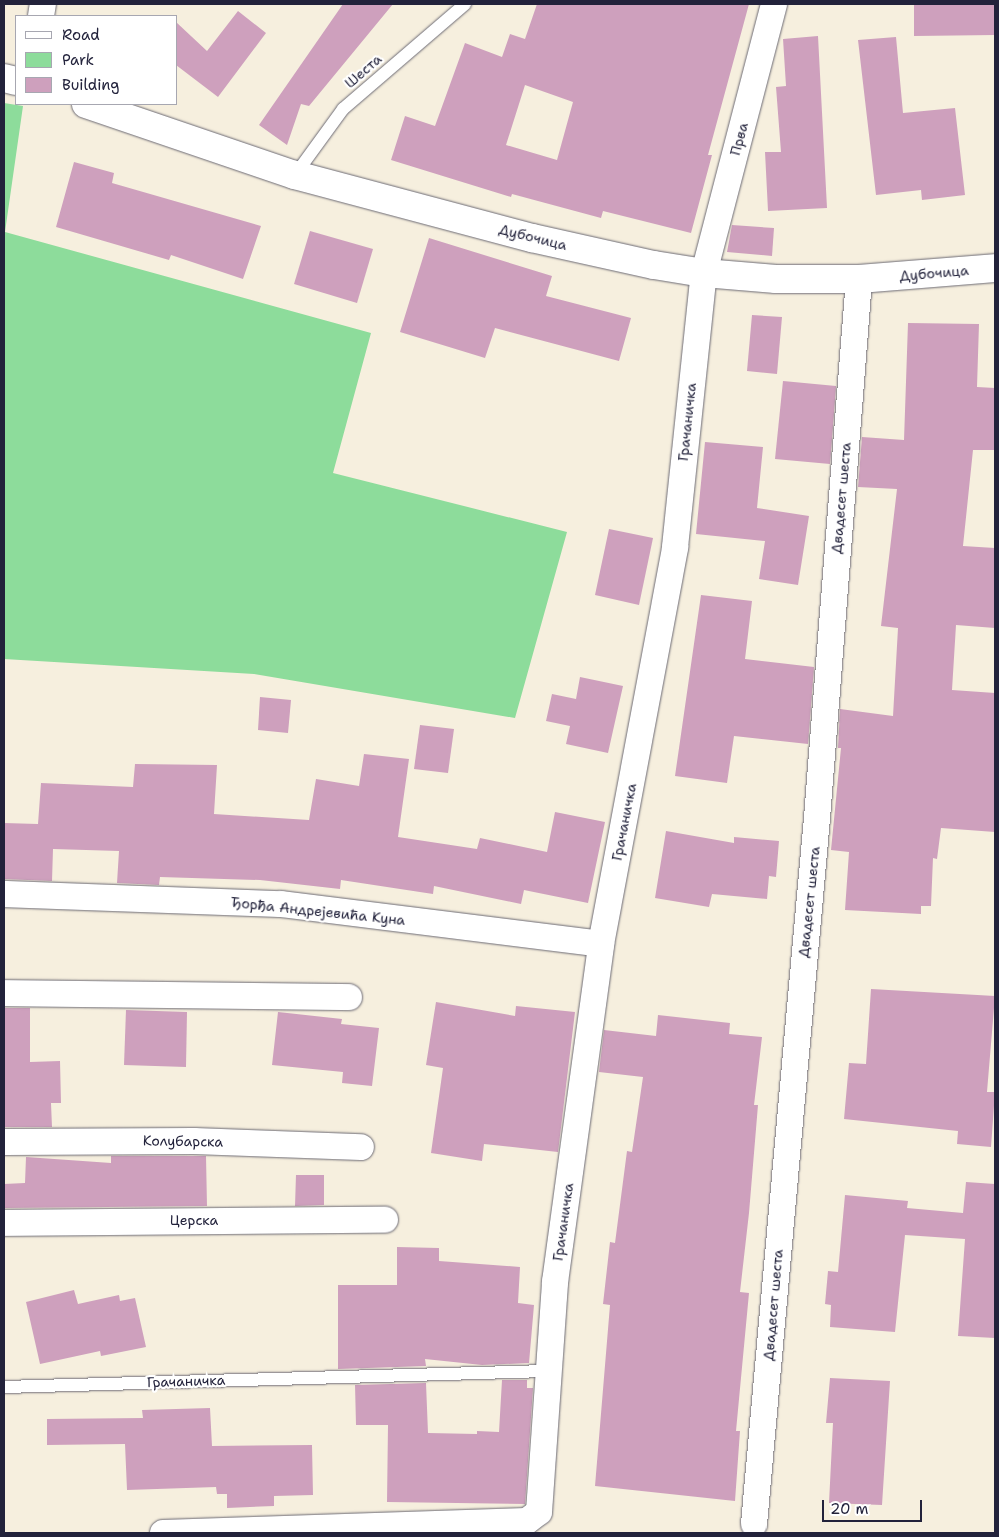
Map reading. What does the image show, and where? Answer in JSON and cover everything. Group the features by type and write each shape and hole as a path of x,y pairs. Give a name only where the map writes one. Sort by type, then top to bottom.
{"street":[{"name":"Прва","path":"704,273 774,4"},
{"name":"Дубочица","path":"89,105 295,175 532,238 704,273 776,279 859,279 995,268"},
{"name":"Грачаничка","path":"163,1533 527,1521 536,1517 541,1503 547,1371 555,1282 601,944 675,547 704,273"},
{"name":"Двадесет шеста","path":"754,1524 818,818 859,279"},
{"name":"Ђорђа Андрејевића Куна","path":"4,894 281,904 601,944"},
{"path":"4,993 349,996"},
{"name":"Колубарска","path":"4,1142 194,1140 362,1147"},
{"name":"Церска","path":"4,1223 385,1220"}],"lane":[{"name":"Шеста","path":"295,175 343,109 465,4"},
{"name":"Грачаничка","path":"4,1387 547,1371"}],"green space":[{"path":"4,103 23,106 5,232 371,333 333,473 567,532 515,718 254,674 4,659"}],"building":[{"path":"343,4 393,4 309,106 301,104 287,145 259,125"},
{"path":"537,4 749,4 708,155 712,155 691,233 603,211 601,218 512,194 511,197 391,160 405,116 435,126 465,43 502,57 510,34 525,39","holes":["525,85 573,102 557,160 506,145"]},
{"path":"914,4 995,4 995,35 914,36"},
{"path":"238,11 266,33 218,97 178,67 178,24 207,51"},
{"path":"818,36 827,208 768,211 765,152 781,152 776,87 786,86 783,39"},
{"path":"896,37 903,113 955,108 965,195 922,200 921,190 876,195 858,40"},
{"path":"74,162 114,173 112,183 261,226 243,279 171,255 169,260 56,227"},
{"path":"732,225 774,228 772,256 727,252"},
{"path":"310,231 373,249 357,303 294,284"},
{"path":"429,238 552,276 546,296 631,318 619,361 495,328 485,358 400,332"},
{"path":"752,315 782,317 777,374 747,371"},
{"path":"908,323 979,324 977,387 995,388 995,450 973,450 963,546 995,548 995,628 956,625 952,690 995,693 995,832 941,828 937,859 933,858 931,906 921,906 921,914 845,910 849,852 831,850 841,748 838,748 840,709 893,716 898,628 881,626 897,489 858,487 862,437 904,440"},
{"path":"783,381 836,386 830,464 775,459"},
{"path":"705,442 763,447 757,508 809,516 798,585 759,579 765,541 696,534"},
{"path":"609,529 653,538 639,605 595,595"},
{"path":"701,595 752,601 745,659 814,667 808,744 734,736 727,783 675,776"},
{"path":"580,677 623,686 608,753 566,744 570,726 546,721 552,694 576,699"},
{"path":"260,697 291,700 288,733 258,730"},
{"path":"420,725 454,729 448,773 414,769"},
{"path":"364,754 409,759 398,837 477,849 480,838 547,852 555,812 605,822 588,903 524,890 521,904 434,886 433,894 341,880 340,889 260,880 160,877 159,885 117,883 119,851 53,849 52,881 4,879 4,823 38,824 41,783 133,787 135,764 217,765 214,814 309,820 316,779 359,786"},
{"path":"666,831 734,843 734,837 779,841 776,877 769,876 767,899 712,894 709,907 655,898"},
{"path":"871,989 995,996 987,1092 995,1092 991,1147 957,1144 958,1131 844,1119 849,1063 866,1064"},
{"path":"436,1002 515,1016 516,1006 575,1012 558,1152 484,1144 482,1161 431,1153 443,1068 426,1065"},
{"path":"4,1008 30,1008 30,1062 60,1061 61,1103 51,1103 52,1127 4,1127"},
{"path":"126,1010 187,1012 186,1067 124,1065"},
{"path":"278,1012 342,1019 341,1024 379,1028 372,1086 342,1083 343,1072 272,1065"},
{"path":"658,1015 730,1023 729,1034 762,1037 754,1105 758,1105 749,1213 740,1292 749,1293 736,1431 740,1431 735,1501 595,1486 610,1305 603,1304 610,1242 615,1243 627,1151 632,1152 643,1077 599,1072 604,1030 656,1036"},
{"path":"111,1156 206,1156 207,1206 4,1208 4,1184 25,1183 26,1157 111,1163"},
{"path":"296,1175 324,1175 324,1205 295,1206"},
{"path":"966,1182 995,1184 995,1338 958,1336 965,1239 905,1235 895,1332 830,1327 831,1305 825,1304 828,1271 838,1272 845,1195 908,1201 907,1208 963,1213"},
{"path":"397,1247 439,1248 439,1261 520,1267 518,1303 534,1305 529,1363 482,1365 425,1359 426,1366 338,1369 338,1285 397,1285"},
{"path":"74,1290 78,1304 119,1295 120,1301 135,1298 146,1347 101,1356 100,1351 40,1364 26,1302"},
{"path":"830,1378 890,1381 882,1505 829,1503 833,1423 826,1423"},
{"path":"502,1380 527,1380 527,1388 533,1388 525,1504 387,1502 388,1425 356,1425 355,1385 426,1383 428,1433 477,1434 477,1431 499,1432"},
{"path":"210,1408 212,1446 312,1445 313,1495 274,1496 274,1506 227,1508 227,1494 217,1494 216,1487 127,1490 125,1444 47,1445 47,1419 143,1418 142,1410"}]}
